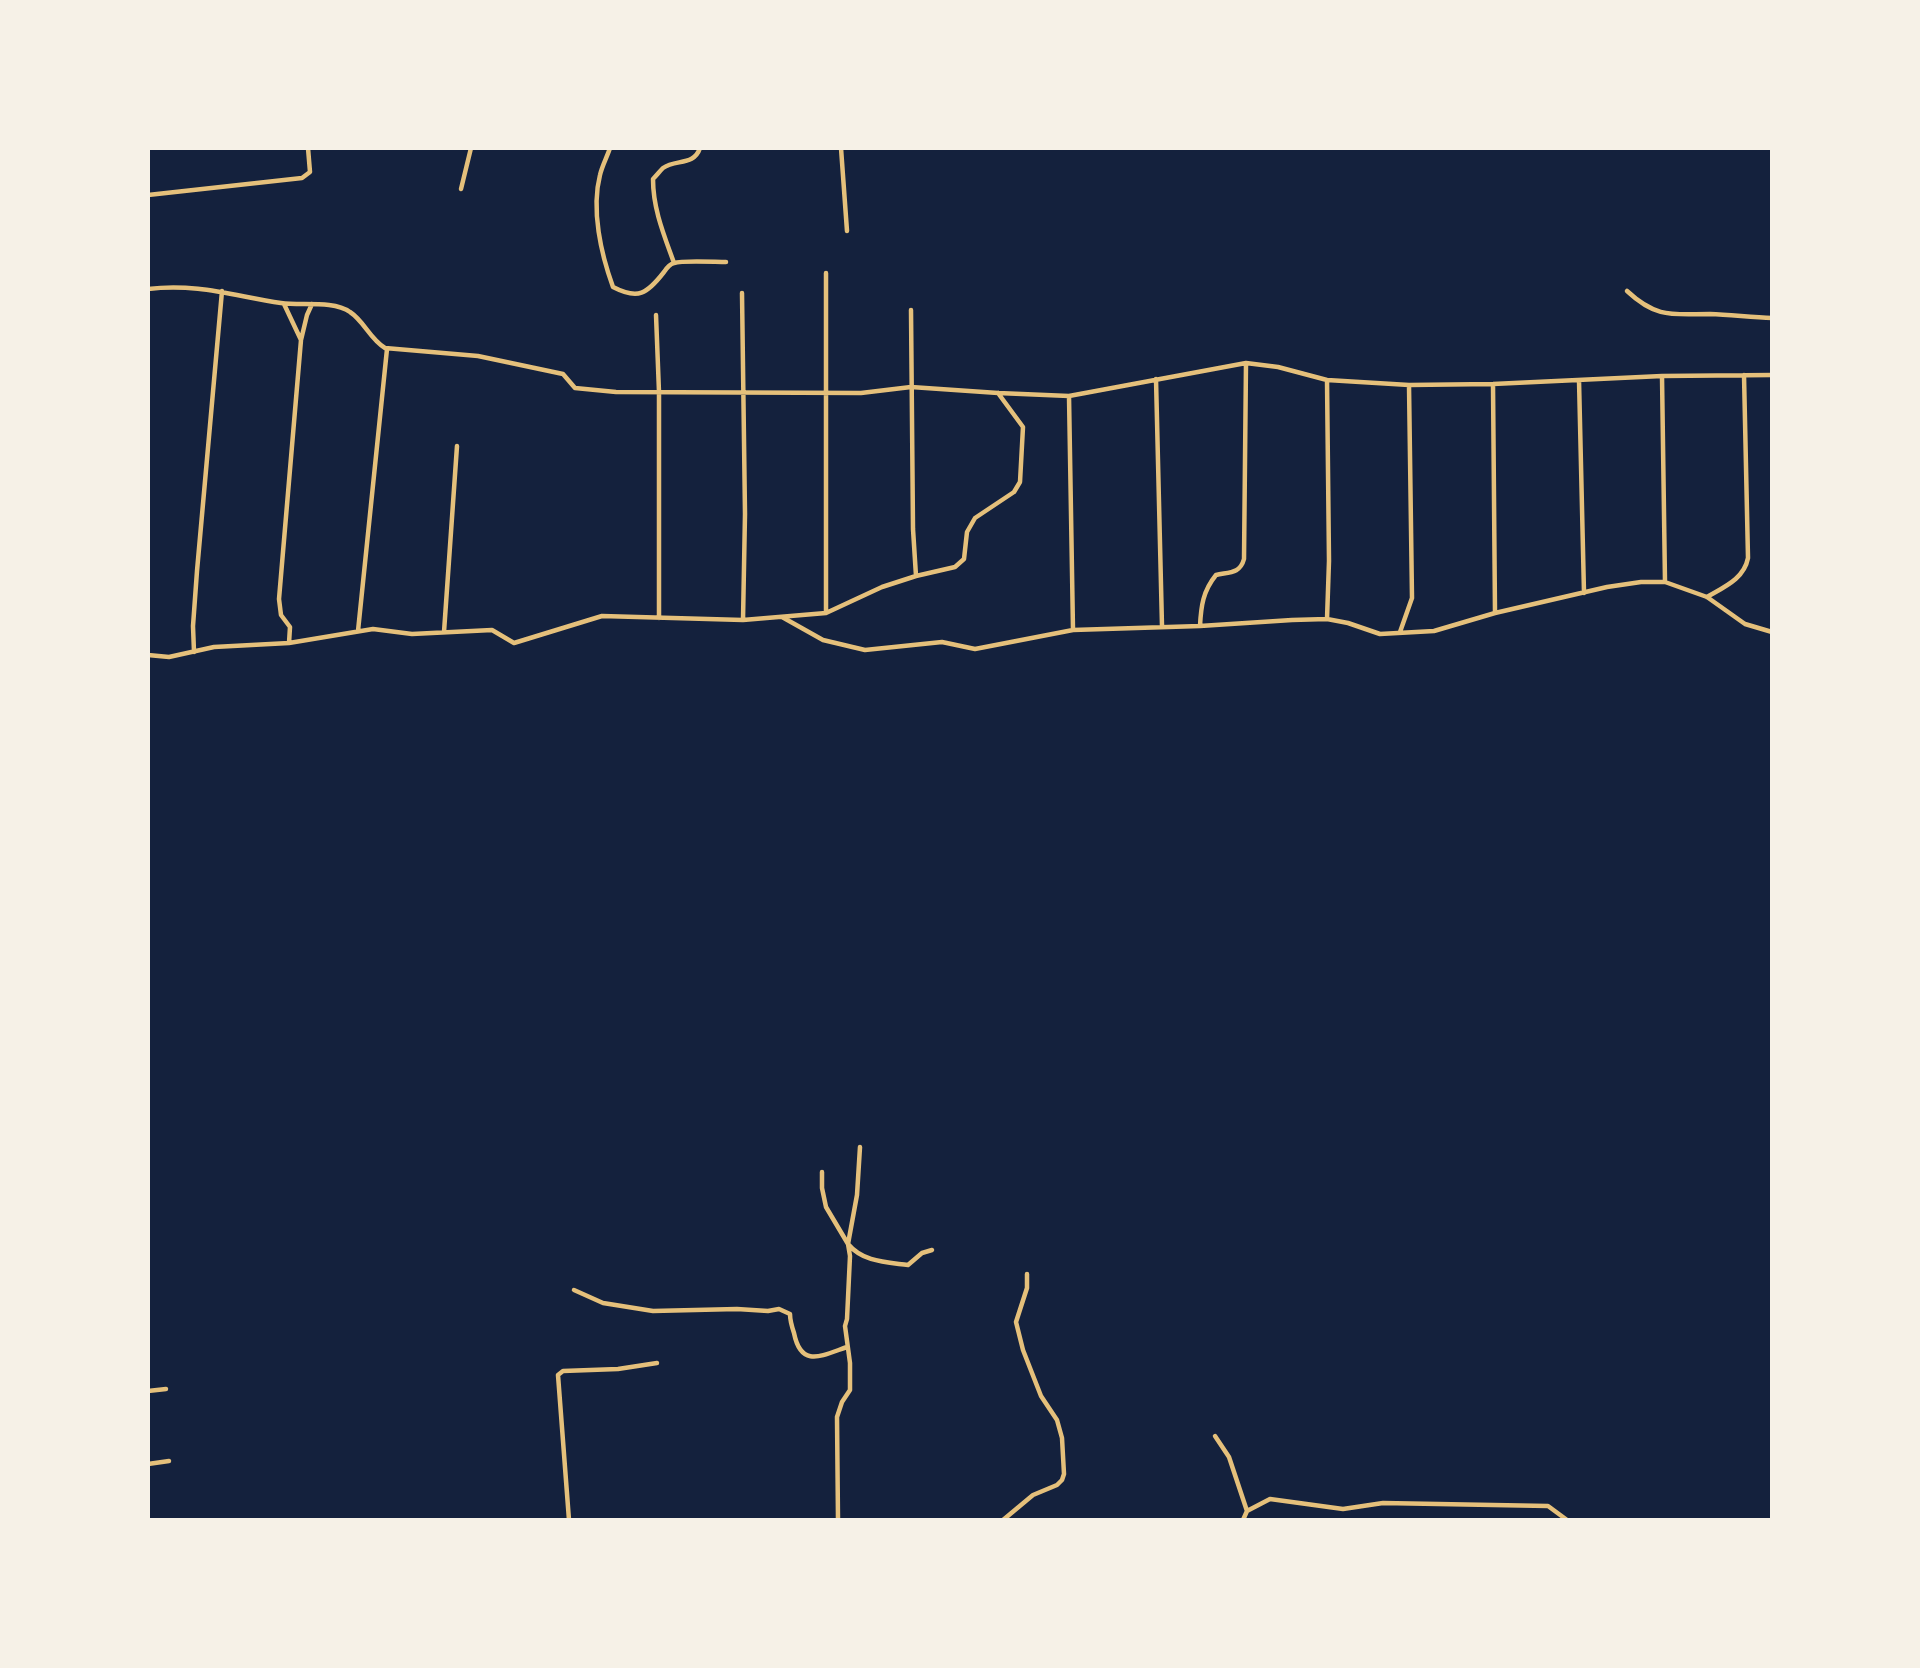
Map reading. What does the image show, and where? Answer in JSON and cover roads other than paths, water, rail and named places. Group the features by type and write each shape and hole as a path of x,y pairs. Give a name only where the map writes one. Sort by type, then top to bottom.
{"street":[{"path":"148,195 302,178 310,172 308,148"},
{"path":"461,189 471,148"},
{"path":"610,148 599,177 597,217 601,247 613,286 627,294 642,294 653,286 674,263 726,262"},
{"path":"674,263 653,194 654,179 663,168 690,161 699,154 700,148"},
{"path":"841,148 847,231"},
{"path":"826,273 826,613"},
{"path":"148,289 165,286 222,291 284,304 340,307 351,312 378,344 387,349 478,356 563,374 575,388 616,392 861,393 911,387 1069,396 1246,363 1278,367 1327,380 1409,384 1493,384 1662,376 1772,375"},
{"path":"194,652 196,582 222,291"},
{"path":"1627,291 1642,305 1677,315 1711,314 1772,318"},
{"path":"742,293 745,514 743,620"},
{"path":"284,304 301,340"},
{"path":"289,643 290,627 281,615 279,599 301,340 312,304"},
{"path":"911,310 913,529 916,576"},
{"path":"656,315 659,392 659,618"},
{"path":"358,631 387,349"},
{"path":"1200,626 1201,607 1209,584 1215,575 1236,572 1242,567 1244,559 1246,363"},
{"path":"1707,597 1742,574 1748,558 1744,375"},
{"path":"1662,376 1665,582"},
{"path":"1156,379 1162,626"},
{"path":"1327,380 1329,550 1327,619"},
{"path":"1579,380 1584,593"},
{"path":"1400,632 1412,598 1409,384"},
{"path":"1493,384 1494,613"},
{"path":"148,655 168,657 214,648 289,643 358,631 384,629 412,634 492,630 514,643 602,616 743,620 826,613 882,587 955,567 964,559 967,532 975,518 1014,492 1020,482 1023,427 998,393"},
{"path":"1069,396 1073,630"},
{"path":"444,632 457,446"},
{"path":"782,617 823,640 865,650 942,642 975,649 1073,630 1327,619 1348,623 1380,634 1434,631 1494,613 1607,587 1641,582 1665,582 1707,597 1745,624 1772,632"},
{"path":"838,1520 837,1417 842,1402 850,1390 850,1363 845,1326 850,1262 848,1244 857,1195 860,1147"},
{"path":"822,1172 822,1188 826,1207 856,1254 869,1259 908,1265 922,1253 932,1250"},
{"path":"1003,1520 1033,1495 1057,1485 1064,1474 1062,1438 1057,1420 1041,1396 1023,1350 1016,1322 1027,1288 1027,1274"},
{"path":"574,1290 603,1303 653,1311 737,1309 768,1311 779,1309 790,1314 797,1346 807,1357 847,1347"},
{"path":"568,1520 558,1375 563,1371 618,1369 657,1363"},
{"path":"148,1390 166,1389"},
{"path":"1215,1436 1229,1456 1247,1511"},
{"path":"148,1464 169,1461"},
{"path":"1243,1520 1247,1511 1270,1499 1343,1509 1383,1503 1548,1506 1567,1520"}]}
